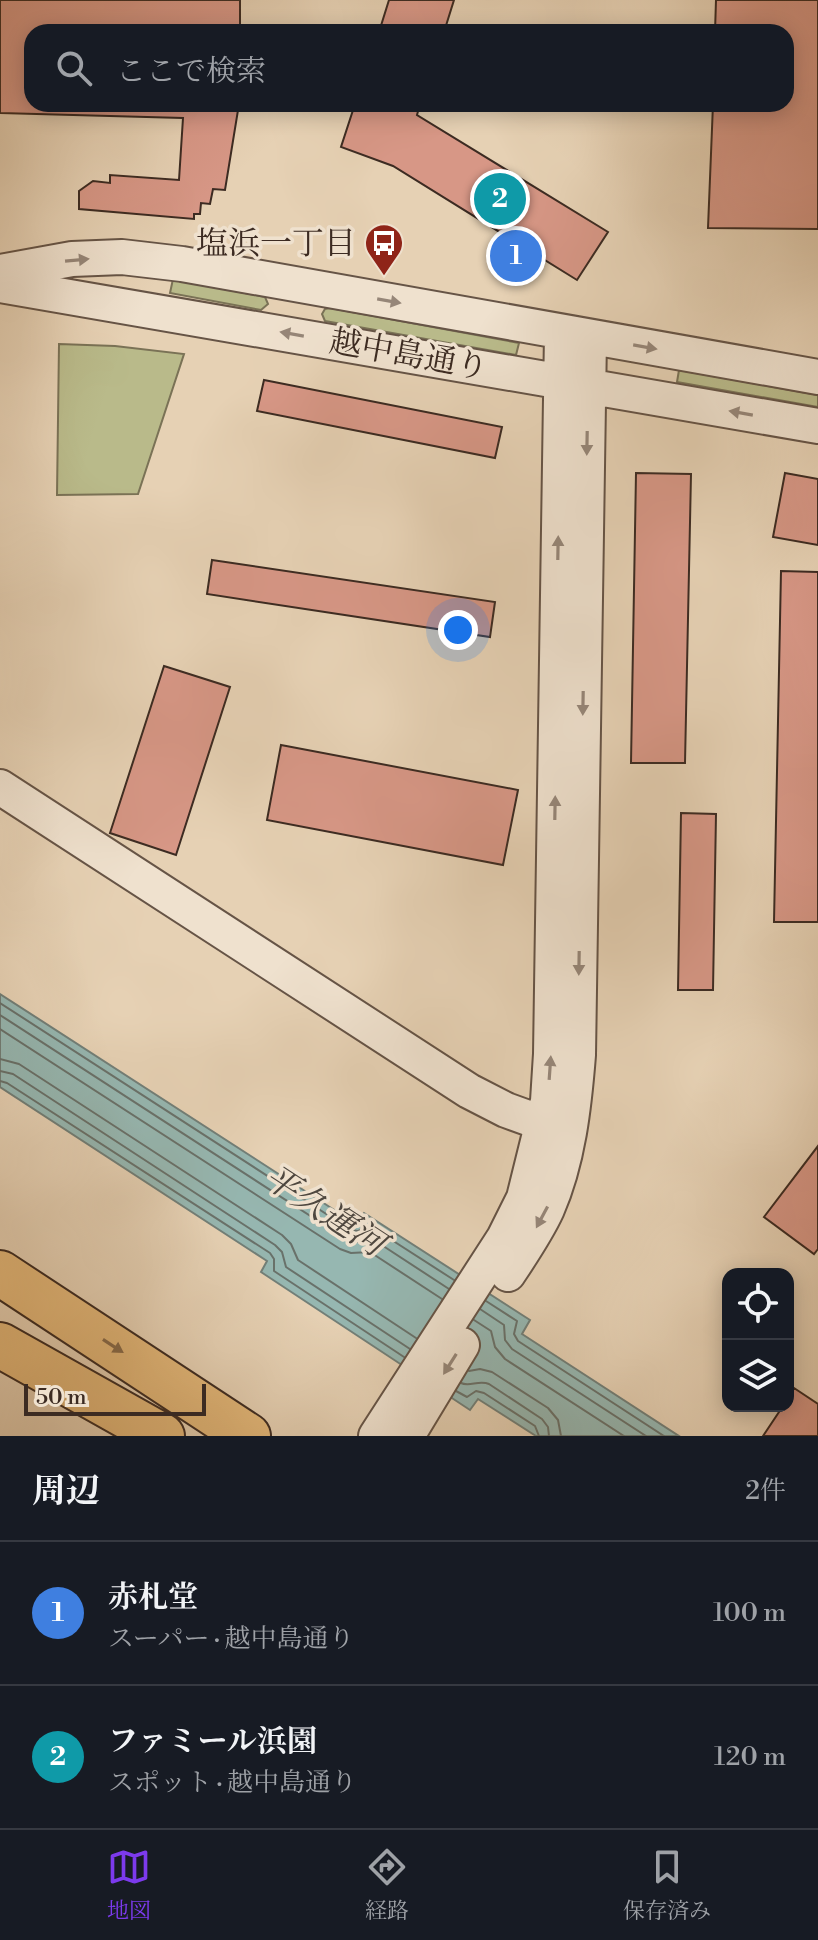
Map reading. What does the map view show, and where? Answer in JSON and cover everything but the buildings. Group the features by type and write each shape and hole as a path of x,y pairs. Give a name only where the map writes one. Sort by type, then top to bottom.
{"main road":[{"path":"10,1280 248,1436"},
{"path":"0,1331 11,1325 21,1308 10,1280"},
{"path":"38,1368 35,1350 38,1339 47,1325 69,1318"},
{"path":"0,1345 162,1436"}],"street":[{"name":"越中島通り","path":"0,272 72,259 137,259 182,264 818,377"},
{"name":"越中島通り","path":"0,285 818,426"},
{"path":"376,1436 420,1390 492,1278 547,1209 556,1128 574,1105 578,1055 576,335"},
{"path":"0,787 469,1091 506,1110 556,1128"},
{"path":"407,1436 420,1390"}],"green space":[{"path":"173,279 265,297 268,304 261,310 170,293"},
{"path":"330,308 519,343 516,355 325,321 322,314"},
{"path":"59,344 115,346 184,354 138,494 57,495"},
{"path":"679,370 818,395 818,407 677,382"}],"water":[{"name":"平久運河","path":"0,994 356,1224 364,1213 530,1320 522,1334 679,1436 536,1436 478,1399 470,1410 261,1272 267,1261 0,1087"}],"place":[{"name":"ファミール浜園","path":"500,199"},
{"name":"赤札堂","path":"516,256"},
{"name":"塩浜一丁目","path":"384,277"}]}
